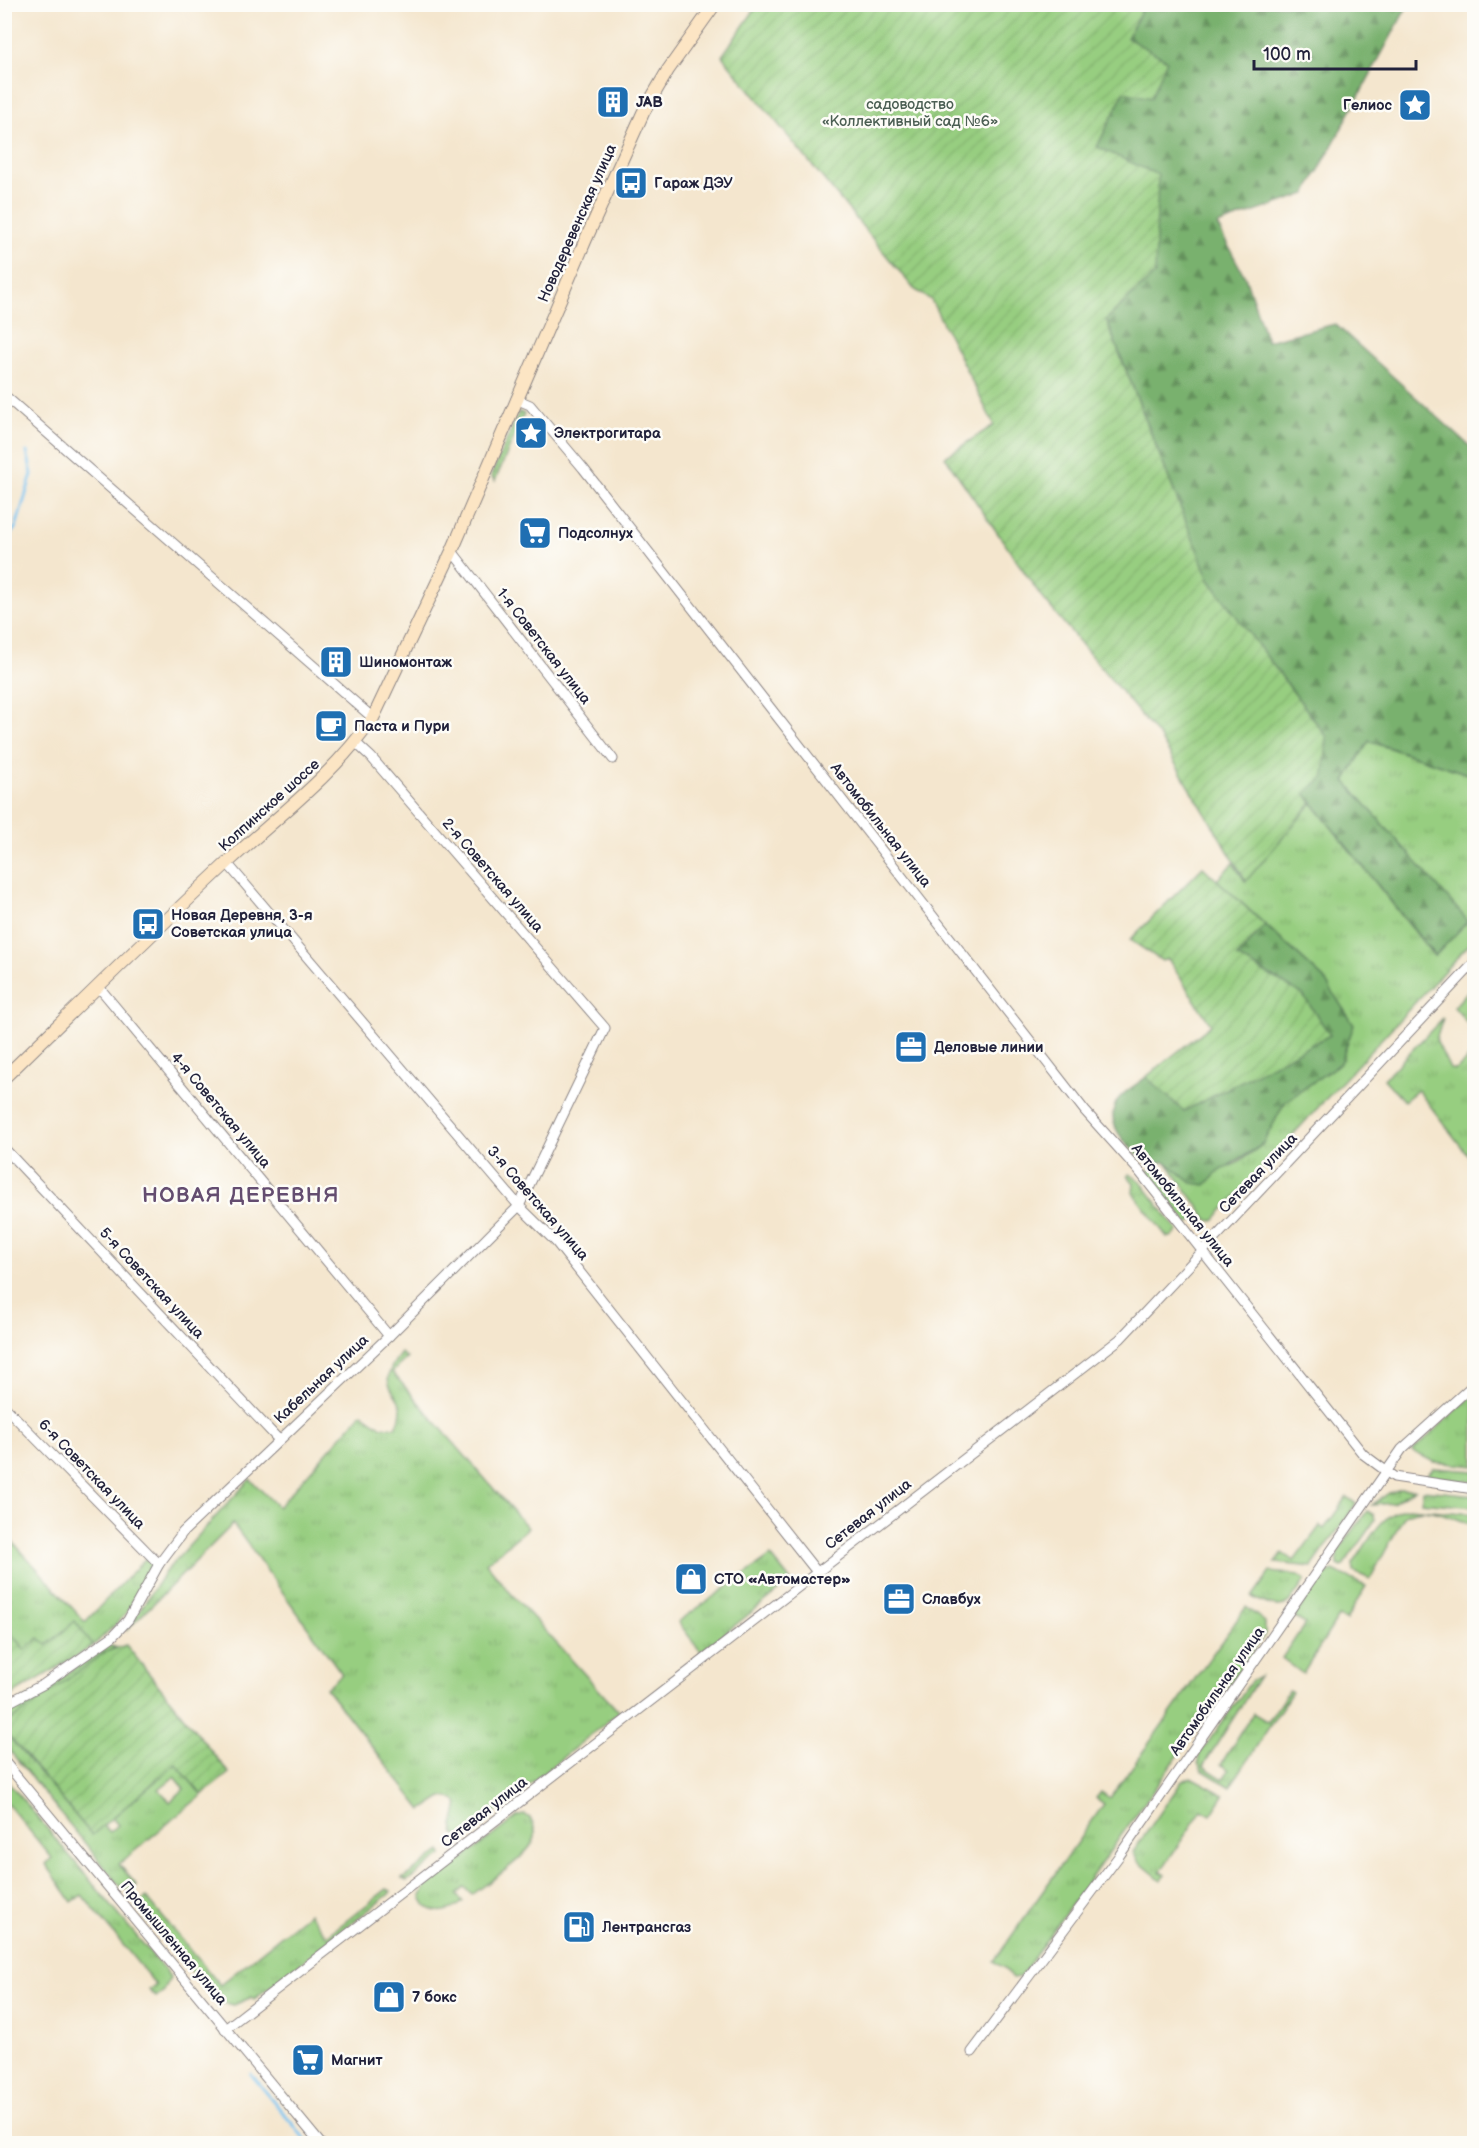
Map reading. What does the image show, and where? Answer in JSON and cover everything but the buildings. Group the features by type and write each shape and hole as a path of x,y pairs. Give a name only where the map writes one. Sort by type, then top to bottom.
{"main road":[{"name":"Новодеревенская улица","path":"516,399 643,113 668,70 715,4"},
{"name":"Колпинское шоссе","path":"4,1078 227,863 333,768 356,743 373,718 452,551 516,399"}],"street":[{"path":"4,395 373,718"},
{"name":"Автомобильная улица","path":"516,399 530,405 583,468 1085,1111 1139,1172 1363,1454 1386,1472 1257,1661 1119,1856 972,2052"},
{"name":"1-я Советская улица","path":"452,551 614,759"},
{"name":"2-я Советская улица","path":"356,743 371,757 605,1028"},
{"name":"3-я Советская улица","path":"227,863 519,1206 556,1242 817,1572"},
{"name":"Сетевая улица","path":"225,2028 1120,1339 1474,963"},
{"name":"4-я Советская улица","path":"98,986 389,1336"},
{"name":"Кабельная улица","path":"4,1705 44,1684 113,1636 128,1620 159,1564 190,1525 389,1336 519,1206 605,1028"},
{"name":"5-я Советская улица","path":"4,1148 278,1439"},
{"path":"1474,1384 1402,1449 1386,1472 1394,1478 1474,1489"},
{"name":"6-я Советская улица","path":"4,1406 159,1564"},
{"name":"Промышленная улица","path":"4,1761 321,2144"}],"green space":[{"name":"садоводство «Коллективный сад №6»","path":"758,5 1144,5 1127,38 1167,60 1151,98 1124,92 1097,147 1158,175 1155,274 1106,320 1209,580 1327,737 1324,777 1305,793 1312,803 1246,881 1160,738 1041,596 945,457 994,425 931,300 914,289 722,56"},
{"path":"1144,5 1408,5 1306,194 1217,225 1245,277 1267,341 1335,324 1474,450 1474,776 1369,741 1345,781 1468,921 1435,956 1304,793 1327,737 1209,580 1106,319 1155,274 1097,147 1124,92 1166,60 1127,38"},
{"path":"519,412 524,414 495,481 491,476"},
{"path":"1368,741 1474,776 1474,939 1213,1221 1208,1220 1166,1162 1192,1183 1237,1163 1262,1145 1285,1102 1340,1063 1324,979 1217,880 1233,863 1245,881 1312,803 1434,956 1467,921 1345,781"},
{"path":"1203,867 1265,925 1237,957 1302,994 1330,1035 1184,1111 1146,1077 1211,1025 1168,959 1162,961 1130,940"},
{"path":"1265,925 1324,979 1354,1025 1340,1063 1285,1102 1262,1145 1218,1172 1206,1185 1192,1183 1166,1162 1148,1164 1121,1137 1113,1120 1113,1111 1119,1098 1146,1077 1184,1110 1330,1035 1302,994 1237,957"},
{"path":"1474,984 1474,1031 1454,1007"},
{"path":"1443,1018 1436,1040 1450,1069 1456,1070 1474,1053 1474,1163 1418,1090 1404,1101 1384,1079"},
{"path":"1146,1170 1164,1172 1195,1212 1195,1218 1188,1224"},
{"path":"1130,1174 1141,1182 1178,1231 1171,1237 1167,1237 1133,1193 1134,1183 1128,1176"},
{"path":"401,1353 407,1358 392,1372 528,1528 486,1563 619,1712 463,1838 455,1834 453,1825 458,1804 454,1799 442,1797 422,1810 326,1688 342,1674 233,1524 126,1631 165,1572 250,1479 278,1507 362,1413 382,1427 396,1427 401,1414 400,1405 389,1385 388,1378"},
{"path":"1474,1394 1474,1466 1434,1462 1412,1451"},
{"path":"1434,1468 1474,1471 1474,1482 1425,1477"},
{"path":"1401,1489 1415,1489 1393,1503 1372,1505 1389,1493"},
{"path":"1423,1490 1474,1495 1474,1507 1421,1502"},
{"path":"1347,1497 1356,1504 1312,1567 1275,1563 1282,1553 1294,1561 1320,1526 1324,1529"},
{"path":"1409,1508 1474,1514 1474,1525 1431,1511 1414,1511 1405,1515 1370,1579 1354,1572 1353,1564 1376,1529 1391,1515"},
{"path":"1367,1511 1374,1515 1375,1520 1342,1567 1338,1565 1337,1553"},
{"path":"4,1532 85,1622 146,1558 154,1566 125,1615 93,1646 47,1645 25,1650 5,1626"},
{"path":"771,1556 791,1581 701,1652 678,1622"},
{"path":"1333,1571 1366,1586 1346,1620 1338,1617 1303,1674 1282,1658 1305,1624 1294,1617 1322,1576"},
{"path":"1270,1572 1299,1575 1305,1580 1289,1602 1278,1606 1271,1605 1252,1597"},
{"path":"1246,1607 1265,1622 1265,1634 1020,1977 1012,1978 994,1961 1104,1804 1096,1798 1101,1792 1110,1798"},
{"path":"75,1621 93,1646 5,1699 4,1626 25,1650 39,1638 47,1645"},
{"path":"108,1645 115,1647 5,1725 5,1710 46,1688"},
{"path":"126,1645 229,1773 202,1795 176,1764 92,1835 5,1731 5,1725 105,1652"},
{"path":"1260,1676 1203,1766 1223,1779 1229,1770 1221,1764 1253,1713 1268,1722 1289,1690 1292,1692 1230,1787 1202,1770 1198,1763 1199,1755 1252,1680"},
{"path":"4,1731 92,1835 103,1825 110,1832 118,1825 112,1818 176,1764 202,1795 119,1864 137,1886 126,1890 119,1885 5,1745","holes":["174,1777 184,1789 170,1802 159,1789"]},
{"path":"1191,1777 1224,1795 1211,1815 1202,1810 1160,1872 1165,1875 1161,1880 1138,1861 1133,1852 1182,1781"},
{"path":"5,1778 168,1974 170,1977 164,1991 156,1997 149,1990 156,1985 82,1895 72,1902 46,1864 52,1858 5,1801"},
{"path":"525,1815 530,1818 535,1829 535,1837 526,1852 517,1860 472,1895 465,1887 457,1895 463,1902 451,1909 433,1910 424,1903 421,1896 425,1888 518,1816"},
{"path":"441,1851 442,1855 407,1881 402,1879"},
{"path":"387,1889 391,1891 389,1894 254,1999 252,1997 234,2005 217,2002 144,1917 137,1905 146,1897 220,1985 309,1913 327,1936"}],"waterway":[{"path":"4,542 16,527 32,474 27,452"},
{"path":"251,2074 309,2144"}],"place":[{"name":"JAB","path":"613,102"},
{"name":"Гелиос","path":"1415,105"},
{"name":"Гараж ДЭУ","path":"631,183"},
{"name":"Электрогитара","path":"531,433"},
{"name":"Подсолнух","path":"535,533"},
{"name":"Шиномонтаж","path":"336,662"},
{"name":"Паста и Пури","path":"331,726"},
{"name":"Новая Деревня, 3-я Советская улица","path":"148,924"},
{"name":"Деловые линии","path":"911,1047"},
{"name":"СТО «Автомастер»","path":"691,1579"},
{"name":"Славбух","path":"899,1599"},
{"name":"Лентрансгаз","path":"579,1927"},
{"name":"7 бокс","path":"389,1997"},
{"name":"Магнит","path":"308,2060"}],"district":[{"name":"НОВАЯ ДЕРЕВНЯ","path":"241,1195"}]}
